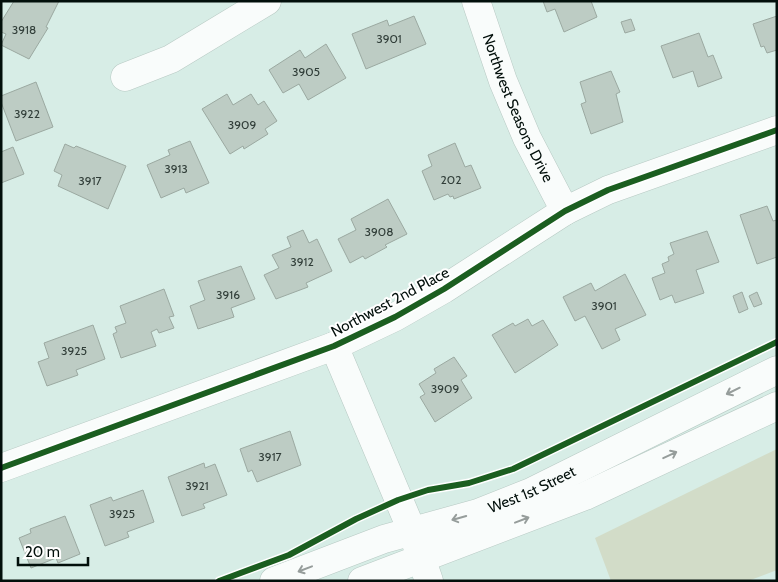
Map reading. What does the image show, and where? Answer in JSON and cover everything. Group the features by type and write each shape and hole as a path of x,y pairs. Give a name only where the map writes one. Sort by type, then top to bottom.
{"street":[{"path":"125,77 171,59 267,1"},
{"name":"Northwest Seasons Drive","path":"476,1 503,81 527,138 565,211"},
{"name":"Northwest 2nd Place","path":"1,468 334,346 444,289 565,211 608,190 777,130"},
{"path":"334,346 419,553"},
{"name":"West 1st Street","path":"419,553 478,513 531,492 777,370"},
{"name":"West 1st Street","path":"362,581 419,553 585,496 777,406"},
{"name":"West 1st Street","path":"274,581 384,539 419,553"}],"green space":[{"path":"777,449 777,570 748,581 611,581 595,538"}],"building":[{"path":"14,1 59,1 46,27 48,28 29,59 1,45 6,34 1,32 1,22"},
{"path":"543,1 591,1 597,17 564,32 555,9 547,12"},
{"path":"414,16 426,44 366,69 352,34 387,20 389,26"},
{"path":"777,16 777,50 767,53 764,46 761,47 753,24"},
{"path":"631,19 635,30 625,33 621,22"},
{"path":"699,33 708,57 713,55 722,78 698,87 693,71 673,78 661,46"},
{"path":"326,44 346,78 308,100 299,84 283,93 269,70 300,50 305,58"},
{"path":"611,71 620,92 616,94 623,122 591,134 581,104 586,102 580,82"},
{"path":"36,82 53,127 16,141 1,102 1,96"},
{"path":"227,94 233,105 251,94 258,105 264,101 277,121 265,129 268,134 244,149 243,146 230,154 202,109"},
{"path":"190,141 209,183 186,193 184,188 161,198 147,165 170,155 168,150"},
{"path":"455,143 465,167 471,165 481,188 454,199 453,196 450,197 448,194 434,200 422,171 432,166 428,155"},
{"path":"65,144 74,148 76,146 126,166 108,209 58,186 62,175 54,171"},
{"path":"13,147 24,174 1,183 1,152"},
{"path":"388,199 407,234 385,245 387,247 365,259 363,256 350,263 338,239 356,230 351,219"},
{"path":"767,206 773,221 777,220 777,257 757,264 740,215"},
{"path":"303,230 309,243 317,239 332,271 306,283 308,287 276,299 264,275 279,268 272,255 291,247 287,237"},
{"path":"707,231 719,262 696,270 704,293 675,303 672,295 660,300 652,278 665,273 662,264 669,261 668,257 674,254 670,243"},
{"path":"241,266 255,299 231,308 234,317 198,329 190,306 205,300 198,281"},
{"path":"625,274 646,315 615,329 620,340 602,349 585,316 575,321 563,297 591,283 595,291"},
{"path":"164,289 174,316 169,317 174,328 159,333 157,329 151,332 156,346 121,358 113,334 117,332 115,327 126,323 120,306"},
{"path":"742,292 748,309 739,313 733,296"},
{"path":"757,292 762,304 754,307 749,296"},
{"path":"528,319 532,326 543,320 558,345 515,373 492,335 513,323 515,326"},
{"path":"93,325 105,359 76,370 78,375 47,386 38,362 49,358 44,343"},
{"path":"454,357 467,376 461,380 472,398 435,422 420,397 425,394 419,384 436,373 434,369"},
{"path":"290,431 301,465 257,482 252,470 248,472 240,449"},
{"path":"204,463 205,468 215,464 227,495 203,504 205,508 182,516 168,477"},
{"path":"143,490 154,522 127,532 129,537 105,546 90,505 111,497 113,501"},
{"path":"65,516 80,554 58,563 56,558 31,568 19,538 31,533 30,529"}],"cycle path":[{"path":"1,468 334,346 395,317 444,289 565,211 608,190 777,130"},
{"path":"219,581 289,555 356,519 398,500 428,490 469,483 513,469 777,342"}]}
